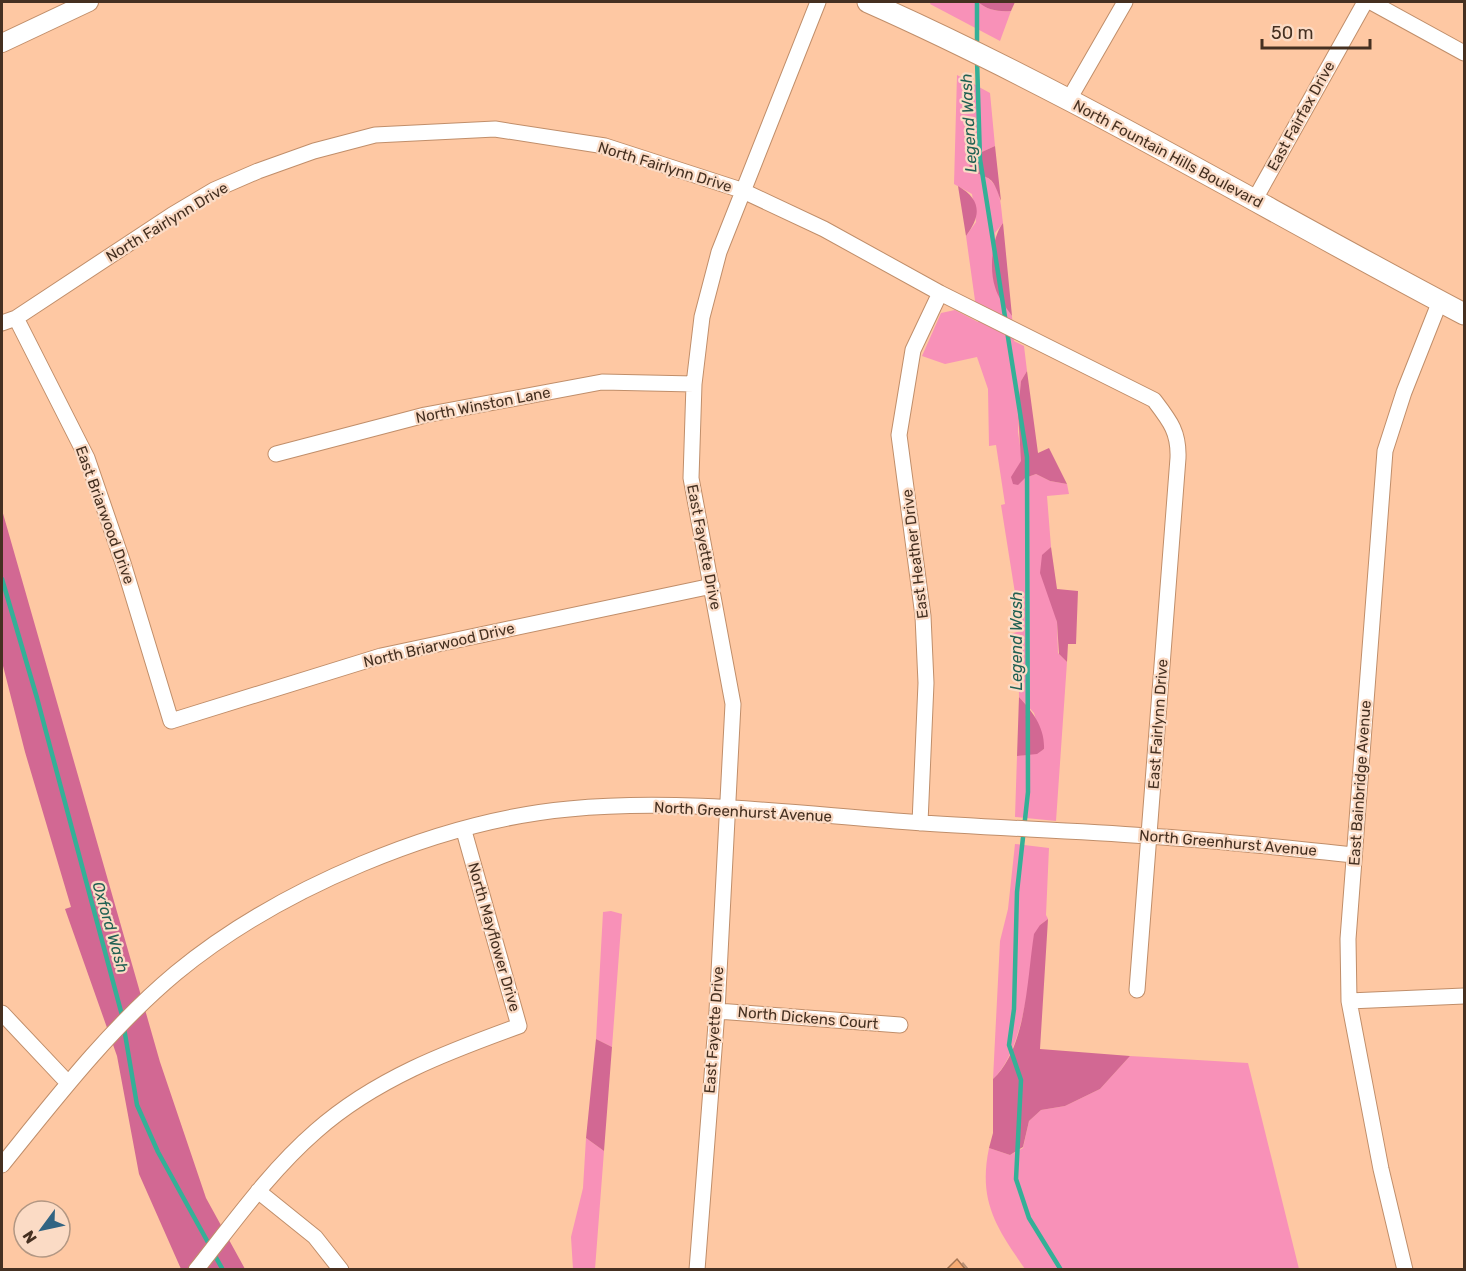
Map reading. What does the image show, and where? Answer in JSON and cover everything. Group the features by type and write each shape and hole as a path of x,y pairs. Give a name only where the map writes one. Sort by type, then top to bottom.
{"main road":[{"name":"North Fountain Hills Boulevard","path":"868,2 1068,101 1255,199 1464,314"}],"street":[{"path":"2,43 89,2"},
{"name":"East Fayette Drive","path":"697,1269 717,1011 733,704 691,477 694,384 702,317 719,252 741,190 818,2"},
{"path":"1068,101 1125,2"},
{"name":"East Fairfax Drive","path":"1255,199 1365,2"},
{"path":"1371,2 1464,53"},
{"name":"North Fairlynn Drive","path":"9,321 214,190 314,151 375,135 495,129 605,146 741,190 824,229 940,293 1154,400 1169,419 1179,440 1178,458"},
{"name":"East Heather Drive","path":"920,823 926,683 924,616 899,435 913,350 940,293"},
{"name":"East Bainbridge Avenue","path":"1405,1269 1381,1169 1349,1001 1348,939 1385,451 1404,392 1440,301"},
{"name":"East Briarwood Drive","path":"9,321 87,458 123,563 171,721"},
{"name":"North Winston Lane","path":"276,454 425,415 602,382 694,384"},
{"name":"East Fairlynn Drive","path":"1137,990 1178,458"},
{"name":"North Briarwood Drive","path":"171,721 381,656 712,586"},
{"name":"North Greenhurst Avenue","path":"2,1165 68,1083 122,1023 177,972 239,929 288,900 368,861 504,820 569,809 671,805 920,823 1149,836 1354,855"},
{"name":"North Mayflower Drive","path":"196,1269 258,1191 316,1131 349,1106 423,1062 519,1026 464,831"},
{"path":"1349,1001 1464,996"},
{"name":"North Dickens Court","path":"717,1011 900,1025"},
{"path":"2,1013 68,1083"},
{"path":"258,1191 315,1237 341,1269"}],"shaded area":[{"path":"931,2 978,2 993,10 1011,11 1000,41 930,4"},
{"path":"978,2 1015,2 1011,11 998,11 989,9"},
{"path":"957,75 990,93 995,146 973,156 975,172 990,180 1000,198 1003,223 995,233 1000,298 1012,316 1014,341 1024,346 1027,371 1021,381 1018,432 1025,478 1036,474 1050,481 1067,484 1069,494 1047,496 1051,547 1042,556 1057,622 1058,653 1067,662 1056,821 1015,817 1017,756 1037,753 1044,749 1034,713 1019,697 1018,646 1010,634 1021,631 1001,505 1005,504 996,445 989,446 988,389 977,357 945,364 922,356 941,313 955,310 978,322 966,236 976,222 972,194 954,184"},
{"path":"995,146 1001,201 993,182 970,169 969,162 973,156"},
{"path":"958,186 971,197 977,209 974,222 966,236"},
{"path":"1003,223 1012,316 998,295 992,271 996,236"},
{"path":"1027,371 1038,453 1049,448 1067,484 1050,481 1036,474 1025,478 1018,485 1013,484 1011,477 1021,461 1018,411 1021,381"},
{"path":"2,510 160,1062 206,1198 245,1269 181,1269 139,1174 117,1056 65,909 71,907 25,752 2,662"},
{"path":"1051,547 1057,589 1078,591 1076,644 1068,644 1067,662 1059,654 1057,622 1040,573 1042,555"},
{"path":"1019,697 1040,727 1044,749 1037,754 1017,756"},
{"path":"1015,844 1049,848 1046,915 1048,919 1040,925 1019,1029 1004,1066 993,1079 1000,941 1008,909"},
{"path":"611,911 622,914 612,1047 596,1039 603,912"},
{"path":"1048,919 1040,1049 1130,1056 1100,1089 1065,1106 1041,1110 1029,1121 1023,1147 1010,1155 989,1148 993,1133 993,1079 1004,1066 1013,1049 1024,1011 1034,934"},
{"path":"596,1039 612,1047 604,1151 586,1138"},
{"path":"1130,1056 1248,1063 1299,1269 1025,1269 992,1213 986,1183 989,1148 1010,1155 1023,1148 1029,1121 1041,1110 1065,1106 1100,1089"},
{"path":"586,1138 604,1151 595,1269 573,1269 571,1237 583,1188"}],"building":[{"path":"957,1259 966,1270 946,1270"}],"waterway":[{"name":"Legend Wash","path":"977,2 977,46"},
{"name":"Legend Wash","path":"977,60 980,159 1006,323"},
{"name":"Legend Wash","path":"1007,331 1027,457 1028,792 1017,892 1014,1009 1009,1045 1021,1080 1016,1179 1029,1218 1061,1270"},
{"name":"Oxford Wash","path":"2,579 37,698 123,1019"},
{"name":"Oxford Wash","path":"124,1028 137,1105 158,1152 210,1246"},
{"name":"Oxford Wash","path":"214,1254 223,1270"}]}
